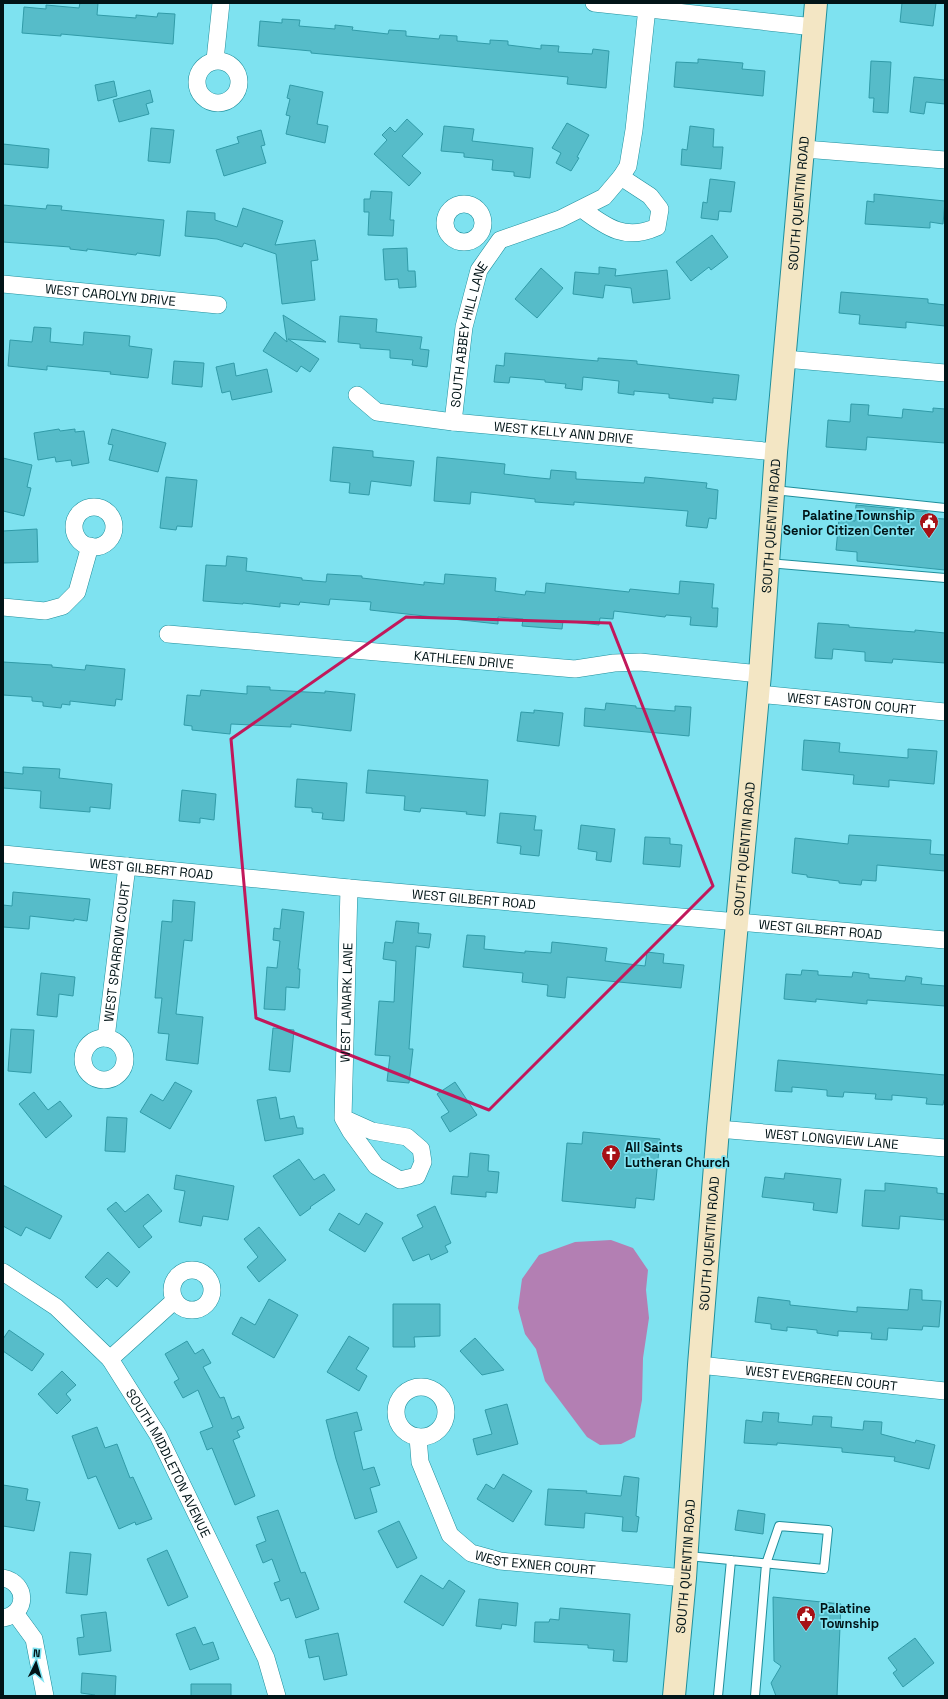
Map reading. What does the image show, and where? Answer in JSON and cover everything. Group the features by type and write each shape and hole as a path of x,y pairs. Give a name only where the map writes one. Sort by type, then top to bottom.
{"main road":[{"name":"SOUTH QUENTIN ROAD","path":"674,1696 685,1578 699,1364 718,1129 759,684 776,452 816,3"}],"street":[{"path":"215,60 221,3"},
{"path":"594,3 814,27"},
{"name":"SOUTH ABBEY HILL LANE","path":"453,422 464,327 479,270 500,240 560,219 604,197 628,166 634,130 647,8"},
{"path":"804,148 945,160"},
{"path":"582,209 605,226 621,232 644,233 658,226 660,209 650,196 621,177"},
{"name":"SOUTH ABBEY HILL LANE","path":"477,237 492,252"},
{"name":"WEST CAROLYN DRIVE","path":"3,284 218,305"},
{"path":"785,359 945,373"},
{"name":"WEST KELLY ANN DRIVE","path":"357,395 377,412 453,422 776,452"},
{"path":"3,607 45,611 63,606 77,592 90,546"},
{"name":"KATHLEEN DRIVE","path":"168,634 575,669 614,662 640,662 759,684"},
{"name":"WEST EASTON COURT","path":"759,684 945,712"},
{"name":"WEST GILBERT ROAD","path":"3,854 349,888 945,940"},
{"name":"WEST SPARROW COURT","path":"106,1038 127,866"},
{"name":"WEST LANARK LANE","path":"343,1118 349,888"},
{"path":"343,1118 372,1131 407,1137 421,1149 423,1162 417,1176 400,1180 376,1166 351,1132 343,1118"},
{"name":"WEST LONGVIEW LANE","path":"718,1129 945,1148"},
{"name":"SOUTH MIDDLETON AVENUE","path":"3,1272 56,1306 110,1359 158,1435 266,1658 277,1696"},
{"path":"110,1359 174,1301"},
{"name":"WEST EVERGREEN COURT","path":"699,1364 945,1390"},
{"name":"WEST EXNER COURT","path":"418,1436 420,1462 450,1535 471,1553 500,1561 685,1578"},
{"path":"3,1578 10,1579 21,1591 22,1598 20,1606 9,1616 34,1639 45,1696"}],"lane":[{"path":"774,489 945,508"},
{"path":"768,563 945,578"},
{"path":"686,1556 766,1564 824,1569 828,1530 779,1526 766,1564 755,1696"},
{"path":"718,1696 731,1560"}],"highlighted area":[{"path":"406,617 610,623 713,886 489,1110 256,1018 231,739"}],"shaded area":[{"path":"611,1240 633,1248 648,1270 646,1290 649,1318 643,1358 642,1400 635,1437 621,1444 600,1445 587,1437 545,1381 536,1349 525,1334 518,1308 522,1279 539,1255 575,1242"}],"building":[{"path":"80,3 98,3 97,15 136,18 136,15 157,17 158,13 175,14 173,44 61,34 61,36 22,33 24,7 46,9 46,5 79,8"},
{"path":"902,3 936,3 933,26 900,22"},
{"path":"282,19 300,20 299,26 335,29 335,25 353,27 352,30 388,34 389,30 406,31 406,36 439,39 440,35 457,36 457,41 490,44 490,40 508,41 508,45 541,49 541,45 559,46 558,52 592,54 593,49 609,51 606,88 567,84 568,77 311,53 311,51 258,46 260,21 282,23"},
{"path":"698,59 743,63 742,69 765,71 763,96 674,87 676,62 698,63"},
{"path":"871,61 891,62 888,113 873,112 874,98 869,98"},
{"path":"914,77 945,80 945,104 926,102 924,114 910,112"},
{"path":"114,81 117,96 98,101 95,85"},
{"path":"290,85 323,92 317,124 328,126 325,143 286,134 290,116 286,115 290,99 287,98"},
{"path":"150,90 153,102 146,104 149,114 119,122 113,100"},
{"path":"407,119 423,134 402,156 421,173 409,186 374,154 387,140 382,135 390,127 395,132"},
{"path":"567,123 589,135 577,157 579,158 571,171 556,163 561,153 552,148"},
{"path":"444,126 474,129 472,141 533,148 530,178 514,176 514,172 492,170 493,160 464,157 464,153 441,151"},
{"path":"690,126 714,129 713,147 723,147 721,169 681,165 682,149 687,150"},
{"path":"151,128 174,130 170,163 148,161"},
{"path":"261,130 265,145 261,146 266,163 224,176 216,150 239,143 237,137"},
{"path":"3,144 49,149 48,168 3,164"},
{"path":"710,179 735,182 731,212 719,211 718,220 701,218 703,202 707,203"},
{"path":"371,191 392,192 390,220 394,220 393,236 368,235 369,212 364,212 364,199 370,199"},
{"path":"874,194 945,201 943,224 930,222 930,228 865,224 867,201 874,202"},
{"path":"3,205 46,209 47,205 62,206 61,210 164,220 160,256 137,253 136,255 87,249 87,251 70,249 70,247 3,242"},
{"path":"243,208 283,221 275,245 315,240 318,260 311,261 315,300 282,304 276,254 244,243 242,247 217,239 185,236 187,211 215,213 215,220 237,227"},
{"path":"712,235 728,257 711,270 709,267 691,281 676,262"},
{"path":"407,248 408,271 415,271 416,287 399,288 398,279 385,280 383,249"},
{"path":"599,267 616,269 615,276 667,270 670,299 633,303 631,288 605,285 603,298 573,294 575,272 599,274"},
{"path":"541,268 563,288 537,318 515,299"},
{"path":"841,292 928,299 928,303 945,305 945,326 906,322 906,328 859,324 860,315 839,313"},
{"path":"283,315 326,342 288,339 319,359 310,372 301,366 297,372 263,351 275,332 287,342"},
{"path":"340,316 377,319 376,332 422,337 420,349 429,350 427,367 412,365 413,360 390,358 390,350 360,348 360,344 338,342"},
{"path":"34,327 51,328 50,342 83,345 84,332 130,336 129,346 152,349 148,378 110,374 111,372 47,366 47,370 8,366 10,340 32,342"},
{"path":"505,353 598,361 598,358 637,361 637,364 739,375 736,400 713,398 713,403 669,398 669,394 634,391 634,395 618,393 619,381 583,377 582,390 565,388 566,384 545,382 545,380 510,377 509,383 494,382 496,365 504,366"},
{"path":"174,361 204,363 202,387 172,384"},
{"path":"234,363 236,376 267,369 272,392 232,400 230,391 222,393 216,367"},
{"path":"851,404 869,405 868,415 902,418 903,409 933,412 933,408 945,409 945,443 867,437 866,450 826,447 828,420 850,422"},
{"path":"59,429 60,431 75,429 75,432 84,431 89,463 72,466 71,460 56,462 55,457 38,460 34,433"},
{"path":"112,429 166,443 158,472 109,460 113,445 108,444"},
{"path":"333,447 373,451 373,457 414,461 411,486 371,481 369,495 349,493 350,483 330,481"},
{"path":"437,457 505,464 504,474 529,477 550,479 551,470 576,472 576,479 644,483 645,477 707,483 706,488 718,490 716,519 709,518 707,528 686,526 688,511 574,502 574,505 535,502 535,499 471,492 470,504 434,501"},
{"path":"3,458 32,465 27,487 31,488 24,516 3,511"},
{"path":"166,477 197,480 192,527 177,526 176,530 160,528"},
{"path":"856,505 928,512 927,518 945,519 945,570 857,561 857,552 836,550 839,519 855,521"},
{"path":"37,529 38,562 3,563 3,531"},
{"path":"227,556 247,558 246,571 302,578 302,580 326,582 327,574 362,576 362,578 424,585 424,582 444,584 445,574 496,578 495,591 525,595 526,591 545,593 546,583 629,592 630,589 679,594 680,581 714,584 712,608 718,608 717,627 690,625 691,617 666,615 665,617 614,611 613,619 600,618 599,625 563,621 562,629 522,626 523,619 498,617 498,624 370,610 371,602 330,599 329,605 300,602 299,605 280,603 280,607 203,601 206,565 226,566"},
{"path":"818,623 849,625 849,627 945,633 945,663 893,659 892,663 865,661 865,652 833,649 832,659 815,658"},
{"path":"3,662 52,665 52,667 85,670 86,665 125,669 122,700 116,699 115,706 70,701 70,705 62,704 61,708 43,706 43,702 32,701 32,697 3,695"},
{"path":"247,686 270,687 270,690 325,693 325,691 355,694 351,731 291,724 291,727 231,724 230,734 192,730 192,726 184,725 187,695 200,696 201,690 247,694"},
{"path":"606,703 636,706 636,708 675,711 675,706 691,707 689,736 584,726 585,708 605,710"},
{"path":"534,710 563,713 559,746 517,741 521,712 534,713"},
{"path":"804,740 840,743 839,752 908,758 908,749 937,751 934,784 889,780 889,787 853,784 854,775 802,770"},
{"path":"23,767 60,769 59,778 112,784 110,809 90,807 90,812 40,808 41,791 3,788 3,772 23,774"},
{"path":"368,770 488,780 485,816 466,814 467,812 421,808 420,812 404,810 405,796 366,793"},
{"path":"297,779 347,783 344,821 322,819 323,813 312,812 312,808 295,807"},
{"path":"182,790 216,794 214,820 200,818 200,823 179,821"},
{"path":"500,813 536,816 534,830 542,830 539,856 520,854 521,846 497,843"},
{"path":"581,825 615,829 611,862 596,860 597,852 578,849"},
{"path":"849,835 931,840 930,854 945,855 945,871 877,865 876,881 862,880 861,885 839,883 839,881 807,877 807,875 792,873 795,838 848,844"},
{"path":"645,837 670,838 670,844 682,845 680,867 643,864"},
{"path":"13,892 90,899 87,921 30,916 29,929 3,927 3,905 12,906"},
{"path":"173,900 195,902 192,941 184,940 176,1014 203,1017 198,1064 166,1060 169,1034 158,1033 162,998 155,998 162,921 172,922"},
{"path":"282,909 304,912 298,969 300,969 299,988 286,987 285,1010 264,1009 267,967 277,968 280,941 273,940 274,928 280,929"},
{"path":"396,921 419,923 418,933 431,934 429,948 416,946 409,1049 413,1049 409,1083 387,1081 390,1056 375,1055 379,1001 394,1002 396,961 383,959 385,942 393,943"},
{"path":"467,935 485,936 484,949 525,953 525,951 551,953 552,942 607,948 605,961 645,966 647,952 664,954 663,963 684,965 681,988 567,977 565,998 547,996 548,985 522,982 523,973 463,967"},
{"path":"802,970 818,971 818,975 852,977 853,972 869,974 869,978 905,981 906,976 922,978 921,984 945,986 945,1006 867,1000 867,1004 816,999 816,1002 784,999 786,974 801,975"},
{"path":"41,973 75,977 73,996 59,994 57,1017 37,1015"},
{"path":"273,1028 294,1030 290,1072 269,1070"},
{"path":"11,1029 34,1030 31,1073 8,1071"},
{"path":"778,1060 945,1075 945,1100 943,1105 926,1104 927,1098 892,1095 892,1100 875,1099 876,1094 844,1092 843,1097 827,1096 827,1090 792,1087 792,1092 775,1091"},
{"path":"175,1082 192,1091 170,1129 140,1112 151,1094 163,1101"},
{"path":"455,1082 477,1115 450,1132 441,1117 449,1112 437,1094"},
{"path":"34,1092 48,1110 60,1101 72,1116 46,1138 19,1104"},
{"path":"276,1097 280,1119 294,1116 297,1128 303,1128 303,1134 265,1141 257,1100"},
{"path":"107,1117 127,1118 125,1152 105,1151"},
{"name":"All Saints Lutheran Church","path":"583,1132 660,1139 654,1200 636,1198 635,1208 562,1201 567,1143 582,1144"},
{"path":"470,1153 489,1155 488,1171 499,1172 497,1193 486,1192 486,1197 451,1194 453,1176 468,1177"},
{"path":"299,1159 314,1180 324,1174 335,1190 310,1207 311,1208 300,1216 273,1176"},
{"path":"785,1173 841,1179 837,1213 813,1210 814,1203 762,1197 765,1177 784,1179"},
{"path":"176,1175 234,1186 228,1220 203,1216 201,1226 179,1222 185,1191 174,1189"},
{"path":"885,1183 937,1188 937,1193 945,1194 945,1220 900,1216 899,1229 862,1226 865,1190 885,1191"},
{"path":"3,1185 62,1216 50,1239 26,1227 21,1236 3,1226"},
{"path":"148,1194 162,1211 143,1226 152,1237 139,1248 107,1209 116,1202 125,1212"},
{"path":"435,1206 451,1243 445,1246 448,1252 431,1260 429,1254 413,1261 402,1238 423,1227 417,1215"},
{"path":"339,1213 359,1225 366,1213 383,1223 365,1252 329,1230"},
{"path":"259,1227 286,1260 259,1282 247,1267 258,1257 244,1239"},
{"path":"108,1252 130,1272 117,1287 107,1278 97,1288 85,1277"},
{"path":"910,1289 922,1290 922,1300 941,1301 939,1327 923,1326 922,1330 888,1328 887,1340 871,1339 872,1333 838,1331 838,1336 817,1333 817,1330 787,1327 787,1331 771,1329 771,1324 755,1322 758,1297 790,1301 790,1305 857,1312 857,1307 908,1310"},
{"path":"269,1299 298,1315 274,1358 232,1334 241,1317 255,1325"},
{"path":"393,1304 440,1304 440,1336 414,1337 415,1347 393,1347"},
{"path":"9,1330 44,1354 32,1371 3,1351 3,1339"},
{"path":"349,1336 369,1348 356,1369 367,1376 359,1391 327,1372"},
{"path":"475,1338 504,1370 482,1375 460,1351"},
{"path":"187,1341 195,1354 203,1349 211,1363 203,1367 220,1398 224,1397 232,1419 239,1416 244,1428 237,1431 240,1437 233,1440 255,1496 235,1505 212,1448 207,1450 200,1432 213,1427 198,1390 183,1398 174,1382 179,1379 165,1354"},
{"path":"62,1371 76,1385 66,1394 71,1400 57,1414 38,1394"},
{"path":"507,1404 518,1444 477,1455 473,1439 492,1434 485,1410"},
{"path":"357,1412 362,1430 354,1432 363,1470 374,1467 380,1485 370,1488 377,1512 355,1519 336,1459 326,1420"},
{"path":"763,1412 779,1413 778,1422 812,1425 813,1416 832,1417 831,1427 863,1430 864,1421 882,1422 881,1434 915,1443 916,1440 935,1445 929,1469 894,1461 895,1457 842,1452 842,1448 777,1443 777,1445 744,1443 746,1420 762,1422"},
{"path":"97,1427 105,1448 117,1444 130,1478 133,1477 152,1519 136,1525 135,1522 119,1529 96,1476 88,1479 72,1436"},
{"path":"503,1474 532,1491 513,1522 477,1499 486,1484 494,1489"},
{"path":"624,1476 639,1478 636,1516 639,1517 637,1532 622,1531 623,1517 585,1513 584,1528 545,1525 548,1489 587,1491 586,1493 621,1496"},
{"path":"3,1485 28,1489 26,1500 40,1502 34,1531 3,1526"},
{"path":"278,1510 301,1573 305,1572 319,1609 296,1618 289,1598 281,1601 274,1583 280,1581 272,1559 263,1563 256,1545 266,1541 257,1517"},
{"path":"738,1510 765,1514 763,1534 735,1530"},
{"path":"399,1521 417,1558 397,1568 378,1531"},
{"path":"167,1550 188,1597 168,1606 147,1559"},
{"path":"70,1552 91,1554 87,1595 66,1593"},
{"path":"421,1575 443,1589 449,1580 465,1591 443,1626 404,1602"},
{"name":"Palatine Township","path":"773,1597 841,1604 837,1696 776,1696 771,1683 781,1666 774,1661"},
{"path":"479,1599 518,1603 516,1626 502,1624 501,1629 476,1626"},
{"path":"560,1608 630,1614 627,1662 613,1661 614,1650 588,1648 588,1645 534,1642 535,1622 549,1622 550,1619 559,1620"},
{"path":"106,1612 111,1651 79,1655 77,1638 84,1637 81,1615"},
{"path":"195,1627 203,1645 213,1642 219,1659 190,1670 176,1634"},
{"path":"338,1633 347,1675 324,1680 319,1656 309,1658 305,1640"},
{"path":"915,1638 934,1663 903,1687 893,1673 897,1670 888,1658"},
{"path":"82,1673 116,1676 115,1696 95,1696 81,1693"},
{"path":"191,1684 231,1684 231,1696 191,1696"}],"place":[{"name":"Palatine Township Senior Citizen Center","path":"929,539"},
{"name":"All Saints Lutheran Church","path":"611,1171"},
{"name":"Palatine Township","path":"806,1632"}]}
